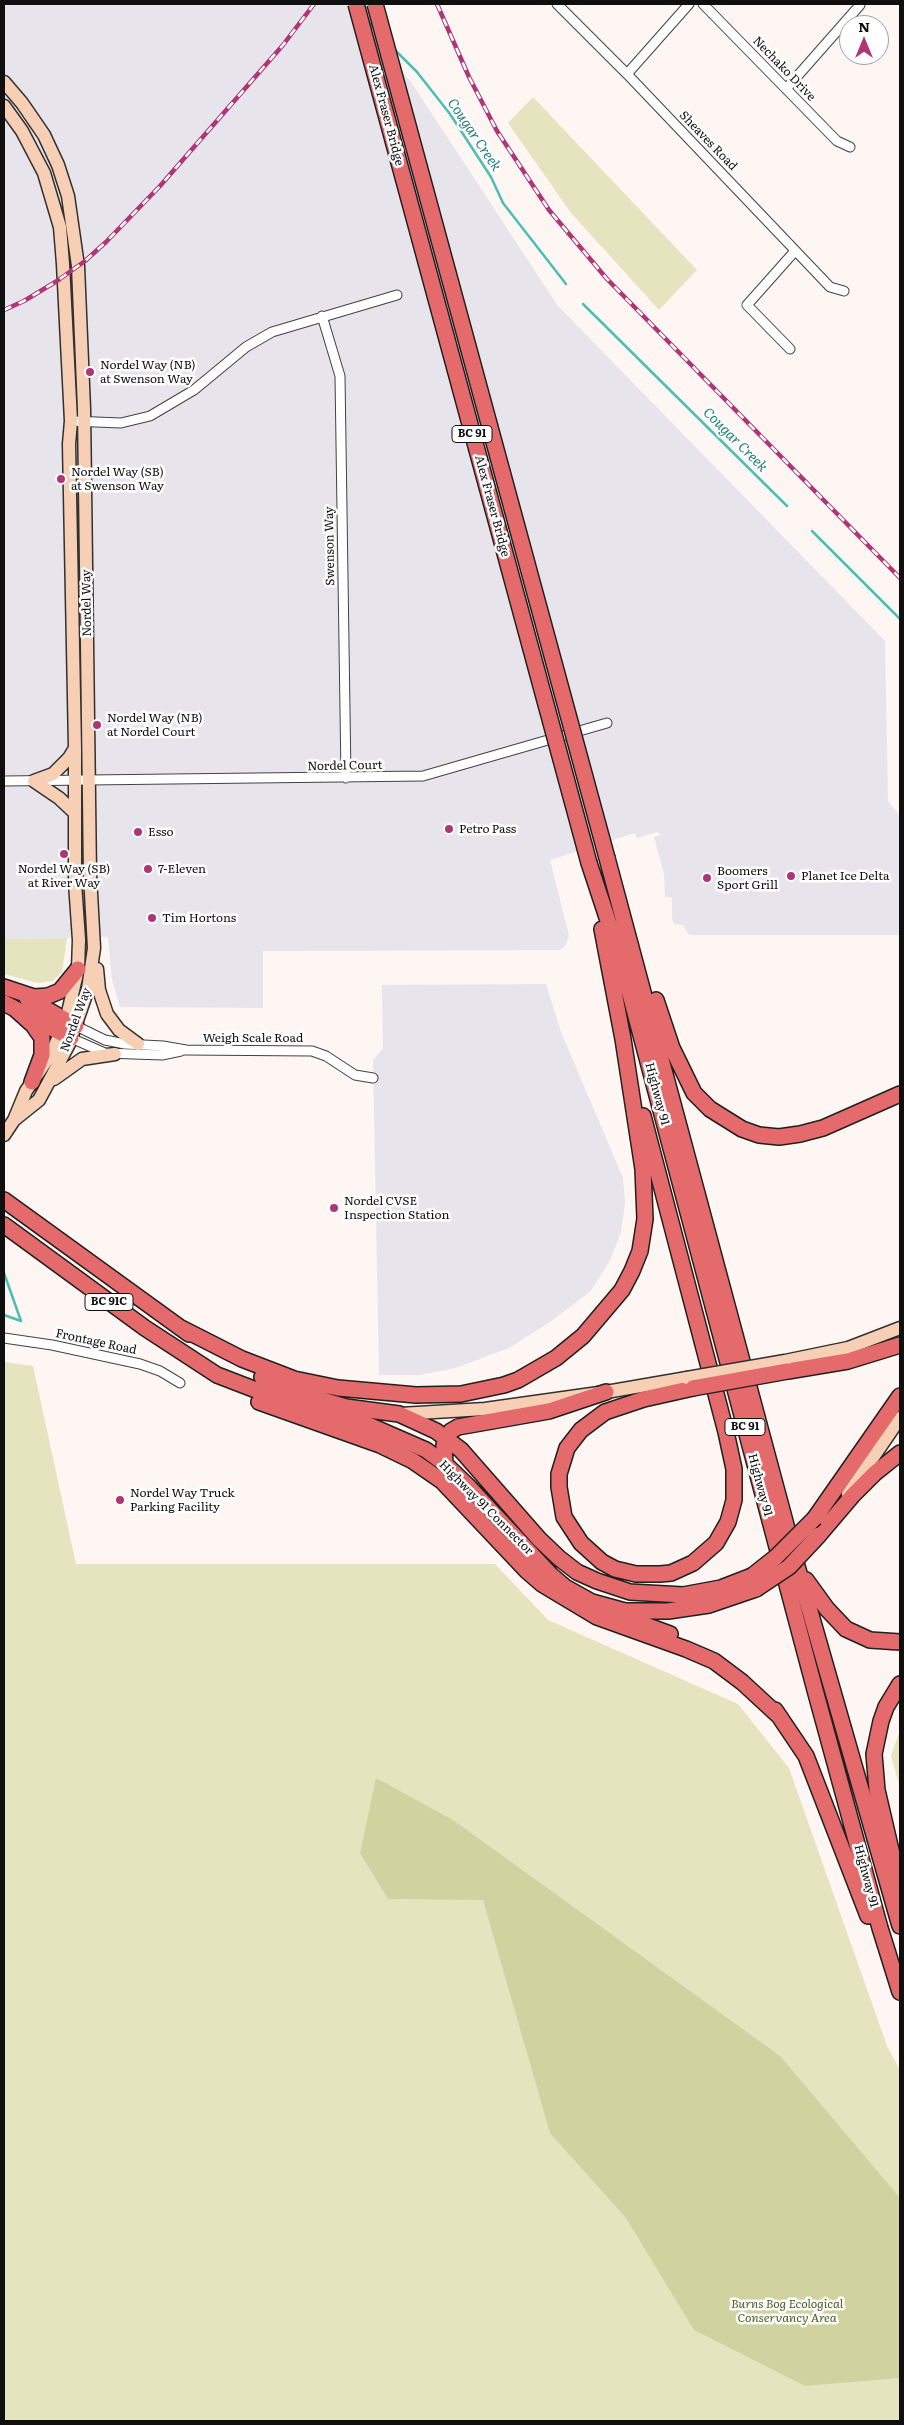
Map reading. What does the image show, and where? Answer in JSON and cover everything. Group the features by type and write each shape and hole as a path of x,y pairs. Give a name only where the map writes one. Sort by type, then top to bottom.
{"highway":[{"name":"Alex Fraser Bridge","path":"356,4 589,863"},
{"name":"Alex Fraser Bridge","path":"375,4 606,858"},
{"name":"Highway 91","path":"606,858 797,1566 900,1926"},
{"path":"181,1328 242,1360 294,1378 338,1388 416,1396 448,1395 488,1389 518,1380 556,1358 583,1336 622,1290 640,1252 645,1219 645,1198 623,1039 589,863"},
{"name":"Highway 91","path":"589,863 621,960 820,1708 880,1928 900,1993"},
{"path":"613,880 642,956 672,1048 694,1092 710,1109 742,1129 760,1135 778,1136 800,1134 823,1128 898,1097"},
{"path":"4,986 34,997 48,996 60,991 78,969"},
{"path":"18,992 68,1029"},
{"path":"9,1006 68,1029"},
{"path":"9,1006 33,1025 42,1038 42,1055 32,1082"},
{"path":"623,1039 726,1432 734,1470 734,1500 728,1522 716,1543 701,1557 683,1568 660,1574 636,1574 602,1562 580,1543 564,1517 559,1474 567,1448 581,1430 605,1412 690,1383 787,1366 848,1361 900,1344"},
{"name":"BC 91C","path":"5,1200 222,1358 295,1392 346,1407 399,1414"},
{"name":"Highway 91 Connector","path":"4,1225 184,1356 217,1375 295,1405 393,1434 426,1450 445,1464 486,1504 551,1575 580,1596 603,1606 635,1612 687,1609 730,1600 754,1583 789,1566 819,1535"},
{"path":"217,1375 234,1391 380,1445 414,1460 442,1481 492,1535 542,1584 597,1618 686,1649 714,1662 749,1688 780,1717"},
{"path":"445,1464 444,1445 447,1438 458,1427 549,1410 606,1392"},
{"path":"399,1414 417,1421 447,1438 462,1450 539,1539 577,1572 630,1592 666,1595 700,1593 737,1583 754,1583 776,1557 815,1518 900,1396"},
{"path":"819,1535 853,1495 900,1452"},
{"path":"797,1566 826,1609 846,1629 870,1640 900,1642"},
{"path":"603,1606 618,1615 688,1640 721,1656 757,1685 797,1742 814,1775 900,1993"},
{"path":"900,1684 881,1721 874,1754 877,1790 900,1889"}],"street":[{"name":"Sheaves Road","path":"557,4 627,74 830,287 844,291"},
{"path":"627,74 688,4"},
{"name":"Nechako Drive","path":"703,4 837,141 850,147"},
{"path":"786,89 860,4"},
{"name":"Nordel Way","path":"4,82 22,103 44,135 58,164 72,219 80,286 77,422 90,780 90,875 94,948 90,984 68,1029 50,1082 39,1100 14,1120"},
{"name":"Nordel Way","path":"4,106 32,149 44,173 60,227 77,422 69,444 78,969 68,1029 32,1082 14,1120 4,1135"},
{"path":"32,149 38,150 43,155 51,170 65,214 72,219"},
{"path":"790,349 747,305 795,251"},
{"path":"77,422 121,424 150,416 194,390 246,347 272,332 397,295"},
{"name":"Swenson Way","path":"322,316 340,376 346,778"},
{"name":"Nordel Court","path":"4,781 423,776 607,723"},
{"path":"34,781 53,774 69,758 75,748"},
{"path":"34,781 59,798 75,813"},
{"path":"94,948 99,990 107,1014 119,1030 138,1044"},
{"name":"Weigh Scale Road","path":"68,1029 115,1043 186,1050 312,1051 326,1056 355,1075 373,1078"},
{"name":"Weigh Scale Road","path":"68,1029 97,1051 115,1054 162,1055 186,1050"},
{"path":"50,1082 82,1059 115,1054"},
{"path":"787,1366 848,1348 900,1328"},
{"name":"Frontage Road","path":"4,1338 52,1345 140,1364 160,1371 180,1383"},
{"path":"399,1414 485,1409 606,1392 690,1383"},
{"name":"Highway 91 Connector","path":"819,1535 900,1418"}],"shaded area":[{"path":"4,4 348,4 411,82 558,306 885,641 888,801 900,816 900,935 689,935 683,925 674,924 672,918 672,897 665,897 664,874 654,837 661,835 658,832 637,838 635,833 550,860 569,936 565,946 560,950 263,951 263,1008 120,1007 112,980 108,937 4,939"},
{"path":"546,984 561,1032 623,1178 625,1203 621,1232 610,1260 591,1291 550,1322 509,1348 455,1368 420,1375 379,1375 373,1060 383,1048 382,985"}],"green space":[{"path":"533,97 697,270 659,310 571,213 508,123"},
{"path":"67,938 62,972 53,981 37,983 4,974 4,939"},
{"name":"Burns Bog Ecological Conservancy Area","path":"4,1362 33,1366 76,1564 495,1564 548,1620 738,1704 789,1768 887,2046 900,2070 900,2421 4,2421"},
{"path":"900,1730 900,1787 891,1756"},
{"name":"Burns Bog Ecological Conservancy Area","path":"376,1778 453,1820 780,2056 900,2198 900,2378 805,2386 694,2330 626,2218 550,2133 483,1900 388,1899 360,1853"}],"waterway":[{"name":"Cougar Creek","path":"368,21 375,30"},
{"name":"Cougar Creek","path":"393,48 417,72 450,114 491,177 503,203 566,284"},
{"name":"Cougar Creek","path":"583,304 787,506"},
{"name":"Cougar Creek","path":"812,531 900,619"},
{"path":"4,1273 21,1321"},
{"path":"4,1315 21,1321"}],"railway":[{"path":"4,310 24,301 57,281 85,261 106,242 160,186 283,45 314,4"},
{"path":"437,4 469,77 497,131 549,210 607,279 900,578"}],"place":[{"name":"Nordel Way (NB) at Swenson Way","path":"90,372"},
{"name":"Nordel Way (SB) at Swenson Way","path":"61,479"},
{"name":"Nordel Way (NB) at Nordel Court","path":"97,725"},
{"name":"Petro Pass","path":"449,829"},
{"name":"Esso","path":"138,832"},
{"name":"Nordel Way (SB) at River Way","path":"64,854"},
{"name":"7-Eleven","path":"148,869"},
{"name":"Planet Ice Delta","path":"791,876"},
{"name":"Boomers Sport Grill","path":"707,878"},
{"name":"Tim Hortons","path":"152,918"},
{"name":"Nordel CVSE Inspection Station","path":"334,1208"},
{"name":"Nordel Way Truck Parking Facility","path":"120,1500"}]}
